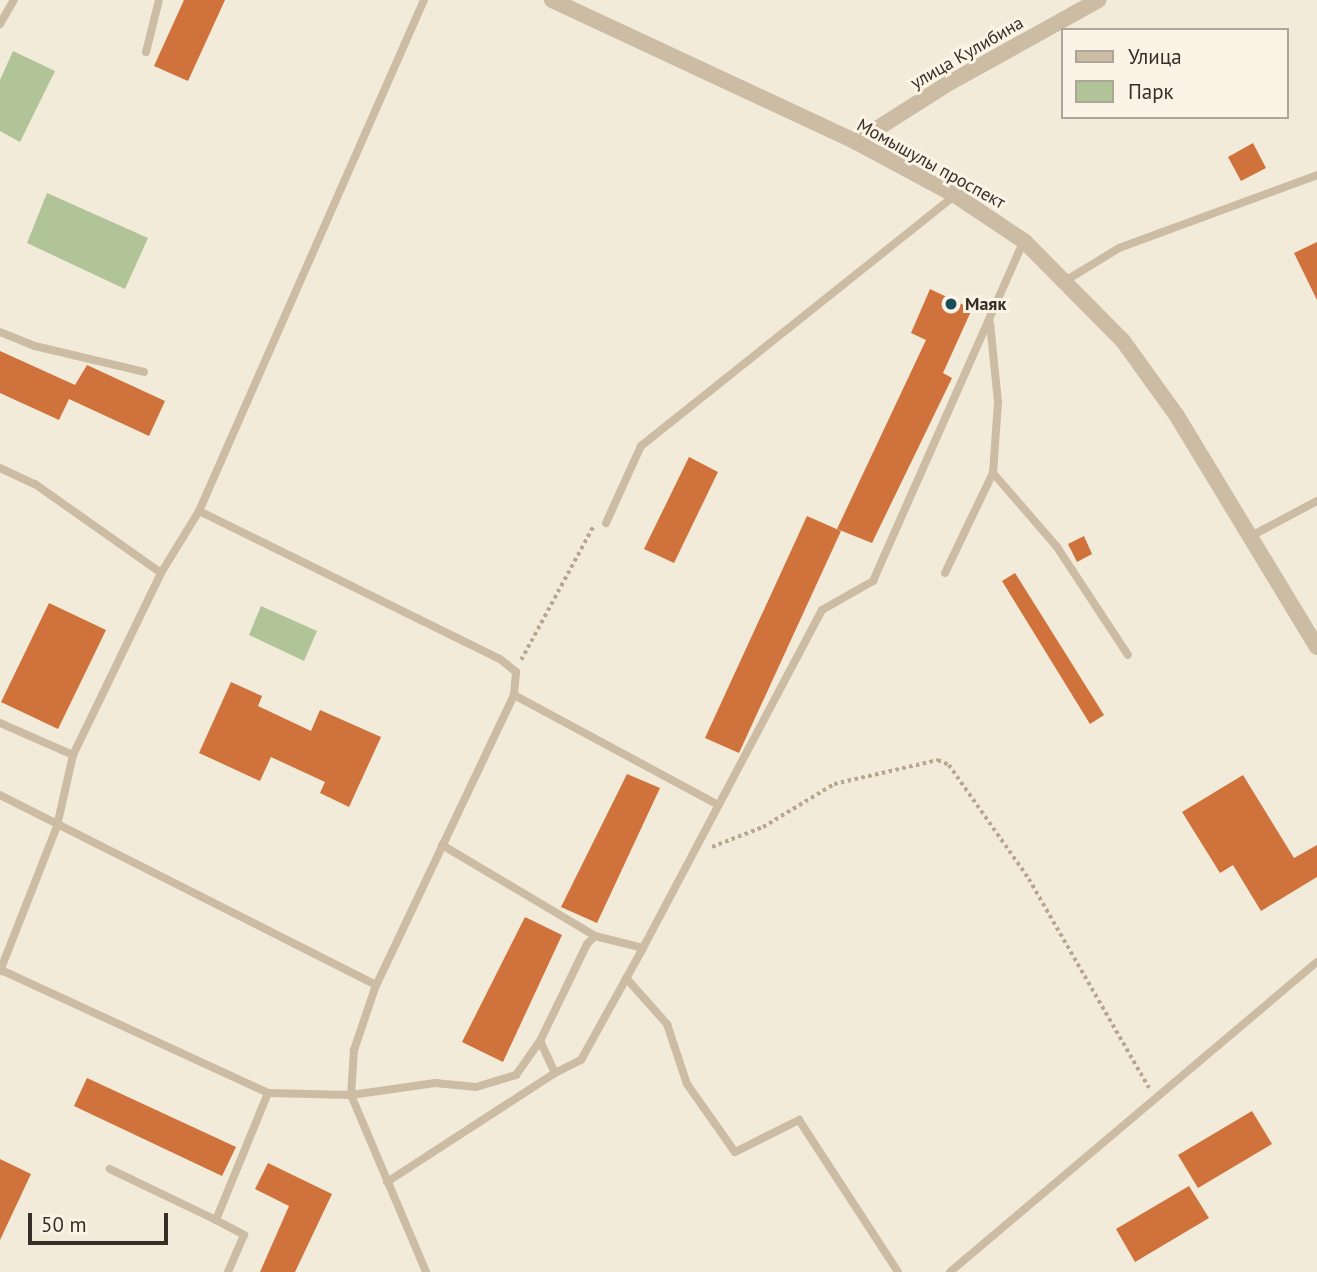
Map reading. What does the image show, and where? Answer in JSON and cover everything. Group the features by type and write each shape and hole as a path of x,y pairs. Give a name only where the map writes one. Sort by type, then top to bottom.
{"street":[{"name":"Момышулы проспект","path":"552,0 856,142 955,195 1024,241 1123,341 1177,416 1317,647"},
{"name":"улица Кулибина","path":"856,142 949,83 1099,0"}],"lane":[{"path":"0,24 14,0"},
{"path":"146,52 159,0"},
{"path":"424,0 199,511 161,573 73,755 57,826 0,970 268,1093 351,1095 435,1083 476,1087 516,1075 540,1041 587,944 596,936"},
{"path":"1065,282 1119,248 1317,176"},
{"path":"606,523 641,446 955,195"},
{"path":"387,1182 555,1073 581,1060 822,610 873,581 1024,241"},
{"path":"946,573 993,474 998,402 989,320"},
{"path":"0,332 35,346 144,372"},
{"path":"0,468 35,484 161,573"},
{"path":"993,474 1057,547 1128,655"},
{"path":"1251,536 1317,501"},
{"path":"199,511 500,659 516,672 513,695 376,985 354,1051 351,1095 426,1272"},
{"path":"513,695 718,805"},
{"path":"0,723 73,755"},
{"path":"0,795 376,985"},
{"path":"442,845 596,936 643,948"},
{"path":"950,1272 1317,962"},
{"path":"626,978 667,1024 687,1084 735,1152 799,1120 898,1272"},
{"path":"540,1041 555,1073"},
{"path":"216,1220 268,1093"},
{"path":"110,1169 244,1235 228,1272"}],"path":[{"path":"516,672 589,531 595,523 606,523"},
{"path":"691,854 762,827 834,785 938,761 948,765 1029,878 1155,1099"}],"green space":[{"path":"13,51 55,71 20,142 0,131 0,80"},
{"path":"47,193 148,238 125,289 27,243"},
{"path":"261,606 317,631 304,661 249,635"}],"building":[{"path":"184,0 225,0 188,81 154,66"},
{"path":"1253,143 1266,168 1241,181 1228,157"},
{"path":"1317,242 1317,300 1294,253"},
{"path":"930,289 972,309 943,373 952,378 872,543 837,529 926,340 911,333"},
{"path":"0,351 75,385 87,365 165,401 149,436 69,399 59,420 0,393"},
{"path":"689,457 718,472 674,563 644,549"},
{"path":"807,516 841,531 739,753 705,738"},
{"path":"1084,536 1092,554 1077,562 1068,544"},
{"path":"1015,573 1104,715 1090,724 1002,581"},
{"path":"49,603 106,630 58,729 1,702"},
{"path":"231,682 262,696 258,706 311,731 320,710 381,737 349,807 320,793 325,782 271,757 260,781 199,753"},
{"path":"627,774 660,788 597,923 561,907"},
{"path":"1243,775 1294,858 1317,845 1317,877 1261,911 1233,865 1220,873 1182,812"},
{"path":"525,917 562,935 503,1062 462,1042"},
{"path":"87,1078 236,1147 222,1176 74,1106"},
{"path":"1252,1111 1272,1144 1198,1188 1178,1155"},
{"path":"0,1159 31,1174 0,1240"},
{"path":"268,1163 332,1194 295,1272 260,1272 289,1206 255,1189"},
{"path":"1189,1186 1209,1218 1135,1262 1116,1229"}],"place":[{"name":"Маяк","path":"951,304"}]}
